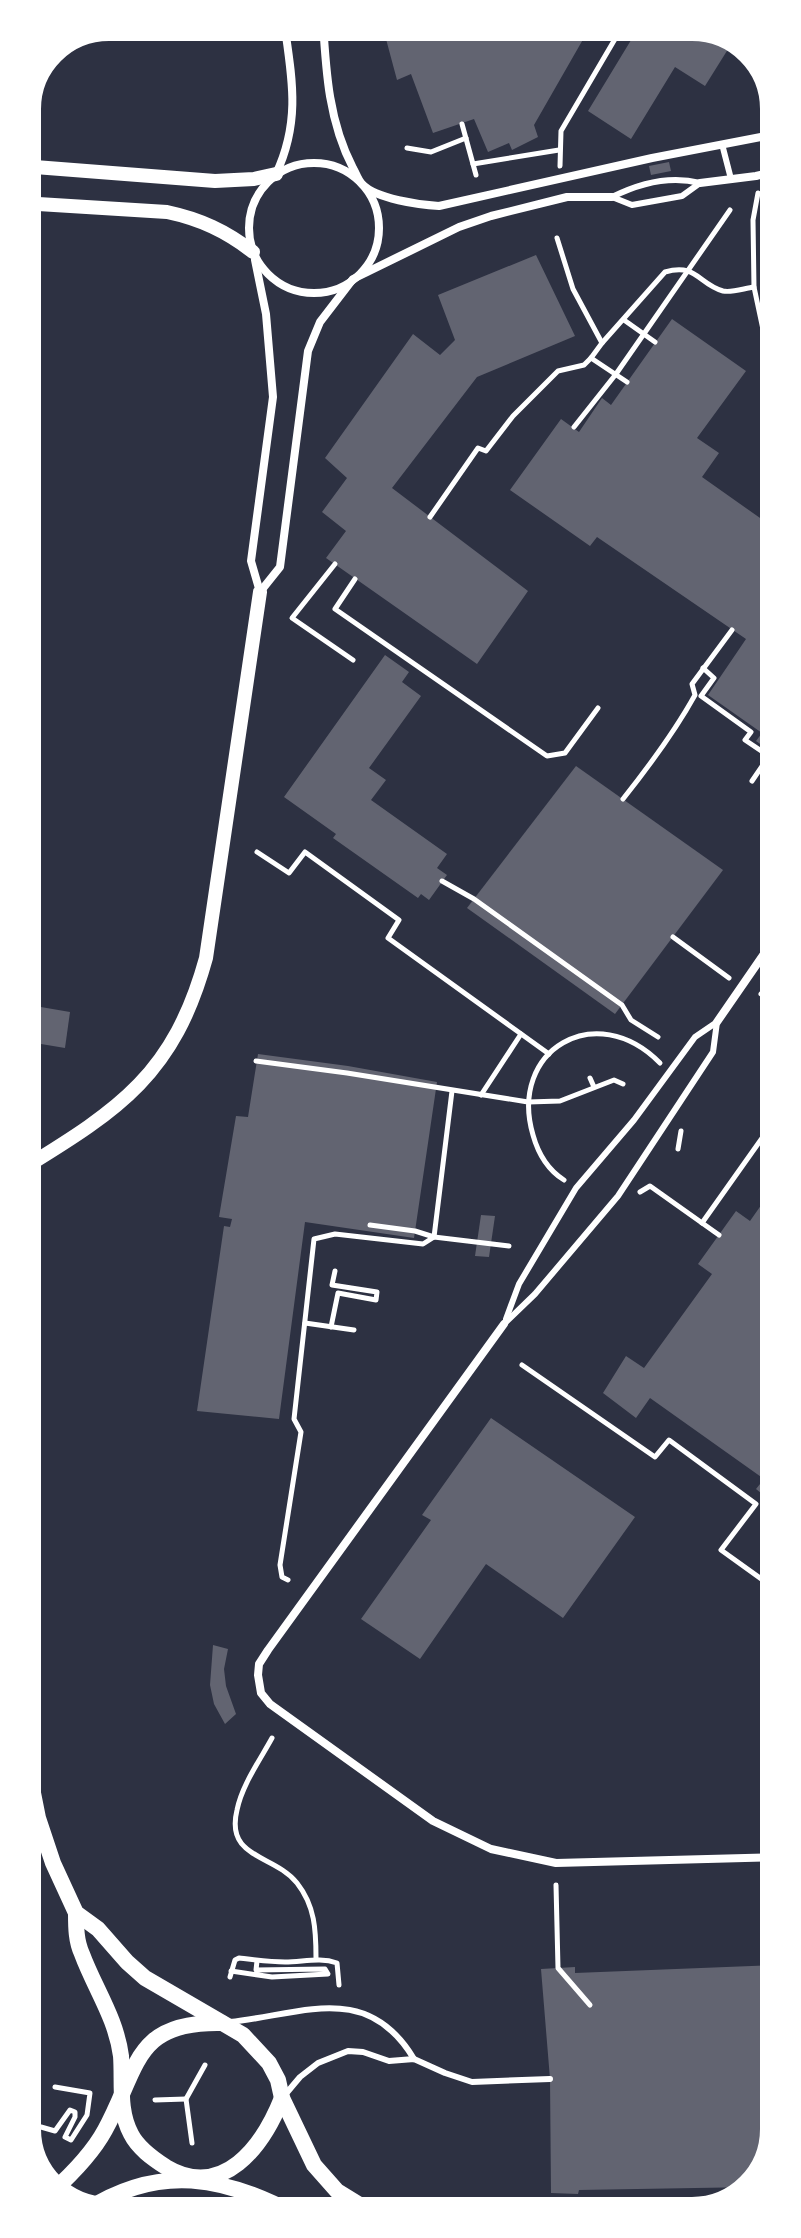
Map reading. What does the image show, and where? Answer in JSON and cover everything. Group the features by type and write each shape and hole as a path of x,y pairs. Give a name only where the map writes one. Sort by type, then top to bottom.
{"main road":[{"path":"36,1802 53,1863 76,1913 77,1939 82,1956 108,2006 117,2037 125,2118 132,2136 148,2155 170,2169 269,2202"},
{"path":"76,1913 98,1929 145,1978 243,2035 269,2063 314,2165 337,2191 355,2202"},
{"path":"60,2183 93,2150 111,2118 133,2065 145,2048 161,2035 181,2026 224,2023"},
{"path":"100,2202 133,2186 200,2179 226,2171 246,2158 272,2123 282,2098"}],"street":[{"path":"36,1160 98,1121 136,1090 163,1056 185,1016 206,958 260,592 251,561 273,397 266,314 249,232 254,204 260,191 276,174 284,156 293,111 294,92 286,36"},
{"path":"260,592 280,567 308,351 320,322 365,267 378,239 376,210 344,150 336,127 330,100 324,36"},
{"path":"36,167 215,181 254,179 295,166 324,164 351,175 363,186 390,198 439,206 765,136"},
{"path":"700,183 765,173"},
{"path":"36,204 187,216 218,228 253,252 265,271 276,281 302,292 331,290 459,227 502,212 567,197 612,197"},
{"path":"717,1022 765,952"},
{"path":"504,1324 268,1650 259,1664 261,1693 287,1717 433,1821 491,1849 556,1863 765,1857"}],"lane":[{"path":"722,144 731,179"},
{"path":"612,197 632,187 672,179 700,183"},
{"path":"612,197 632,205 682,196 700,183"},
{"path":"504,1324 519,1284 576,1188 634,1120 695,1037 717,1022"},
{"path":"504,1324 535,1294 618,1196 713,1052 717,1022"},
{"path":"224,2023 323,2007 355,2011 385,2026 403,2041 414,2059"},
{"path":"282,2098 300,2077 332,2056 348,2051 363,2052 389,2061 414,2059 472,2082 550,2079"}],"path":[{"path":"561,171 561,131 617,36"},
{"path":"462,124 476,175"},
{"path":"407,148 431,152 466,138"},
{"path":"473,164 559,150"},
{"path":"758,193 753,220 754,287 765,339"},
{"path":"574,427 616,374 730,210"},
{"path":"557,238 573,289 602,343"},
{"path":"430,517 478,448 486,451 513,416 558,371 584,365 665,272 687,270 726,292 754,287"},
{"path":"624,320 655,342"},
{"path":"591,358 627,382"},
{"path":"335,564 292,618 353,660"},
{"path":"355,579 335,609 547,756 565,753 598,708"},
{"path":"623,799 679,724 695,695 692,684 732,630"},
{"path":"703,668 714,678 701,696 751,732 745,740 765,753"},
{"path":"752,781 765,762"},
{"path":"257,852 289,873 305,852 399,920 388,938 549,1054"},
{"path":"442,881 474,899 622,1005 631,1020 658,1037"},
{"path":"673,937 730,979"},
{"path":"761,994 765,997"},
{"path":"567,1183 547,1165 536,1147 530,1124 528,1102 532,1084 549,1054 577,1035 595,1032 636,1044 663,1067"},
{"path":"481,1095 521,1034"},
{"path":"256,1061 528,1102 560,1101 614,1080 623,1084"},
{"path":"590,1078 594,1087"},
{"path":"434,1237 452,1091"},
{"path":"702,1223 765,1134"},
{"path":"650,1186 719,1235"},
{"path":"370,1225 509,1246"},
{"path":"288,1580 282,1577 280,1565 301,1432 294,1419 314,1239 335,1234 423,1244 434,1237"},
{"path":"331,1327 338,1293 376,1300 377,1292 332,1285 335,1271"},
{"path":"305,1323 354,1330"},
{"path":"522,1365 655,1457 669,1440 756,1504 721,1550 765,1582"},
{"path":"272,1738 239,1801 235,1829 239,1841 249,1852 281,1869 296,1882 308,1901 316,1924 316,1958"},
{"path":"556,1885 558,1968 590,2005"},
{"path":"257,1961 256,1970 325,1969 328,1974 272,1977 231,1974 235,1960 239,1958 257,1961 309,1961 316,1958 337,1963 339,1985"},
{"path":"192,2143 186,2099 205,2065"},
{"path":"41,2127 55,2131 70,2110 75,2112 65,2137 71,2140 87,2115 90,2093 55,2087"},
{"path":"155,2100 186,2099"}],"building":[{"path":"585,36 534,125 538,137 512,150 509,143 488,152 474,119 433,133 411,74 397,80 386,39"},
{"path":"634,36 697,36 730,46 705,86 675,67 631,139 588,111"},
{"path":"669,162 671,171 651,175 649,166"},
{"path":"536,255 575,336 477,377 392,488 528,591 477,664 326,558 346,531 322,512 347,478 325,458 413,334 440,355 455,340 438,295"},
{"path":"672,319 746,371 697,438 719,453 702,477 765,522 765,747 756,741 762,733 708,695 746,639 597,537 590,546 510,490 561,419 579,432 602,398 611,405"},
{"path":"385,655 409,672 402,682 421,696 369,768 386,780 371,800 447,854 437,868 447,875 429,900 421,894 418,898 333,838 336,834 284,797"},
{"path":"576,766 723,870 615,1014 467,908"},
{"path":"36,1006 70,1012 65,1048 36,1043"},
{"path":"258,1054 437,1082 414,1238 305,1222 279,1419 197,1411 224,1226 230,1227 232,1219 219,1217 236,1116 248,1117"},
{"path":"765,1200 765,1496 756,1489 764,1479 650,1398 636,1418 603,1393 626,1356 644,1368 712,1274 698,1264 736,1211 750,1221"},
{"path":"481,1215 495,1216 489,1257 475,1256"},
{"path":"491,1418 635,1517 563,1618 486,1564 420,1659 361,1619 431,1520 422,1515"},
{"path":"213,1645 228,1649 224,1669 226,1686 236,1714 225,1724 214,1704 210,1685"},
{"path":"765,1966 764,2139 757,2161 736,2187 551,2193 550,2079 541,1969 575,1967 575,1973"}]}
